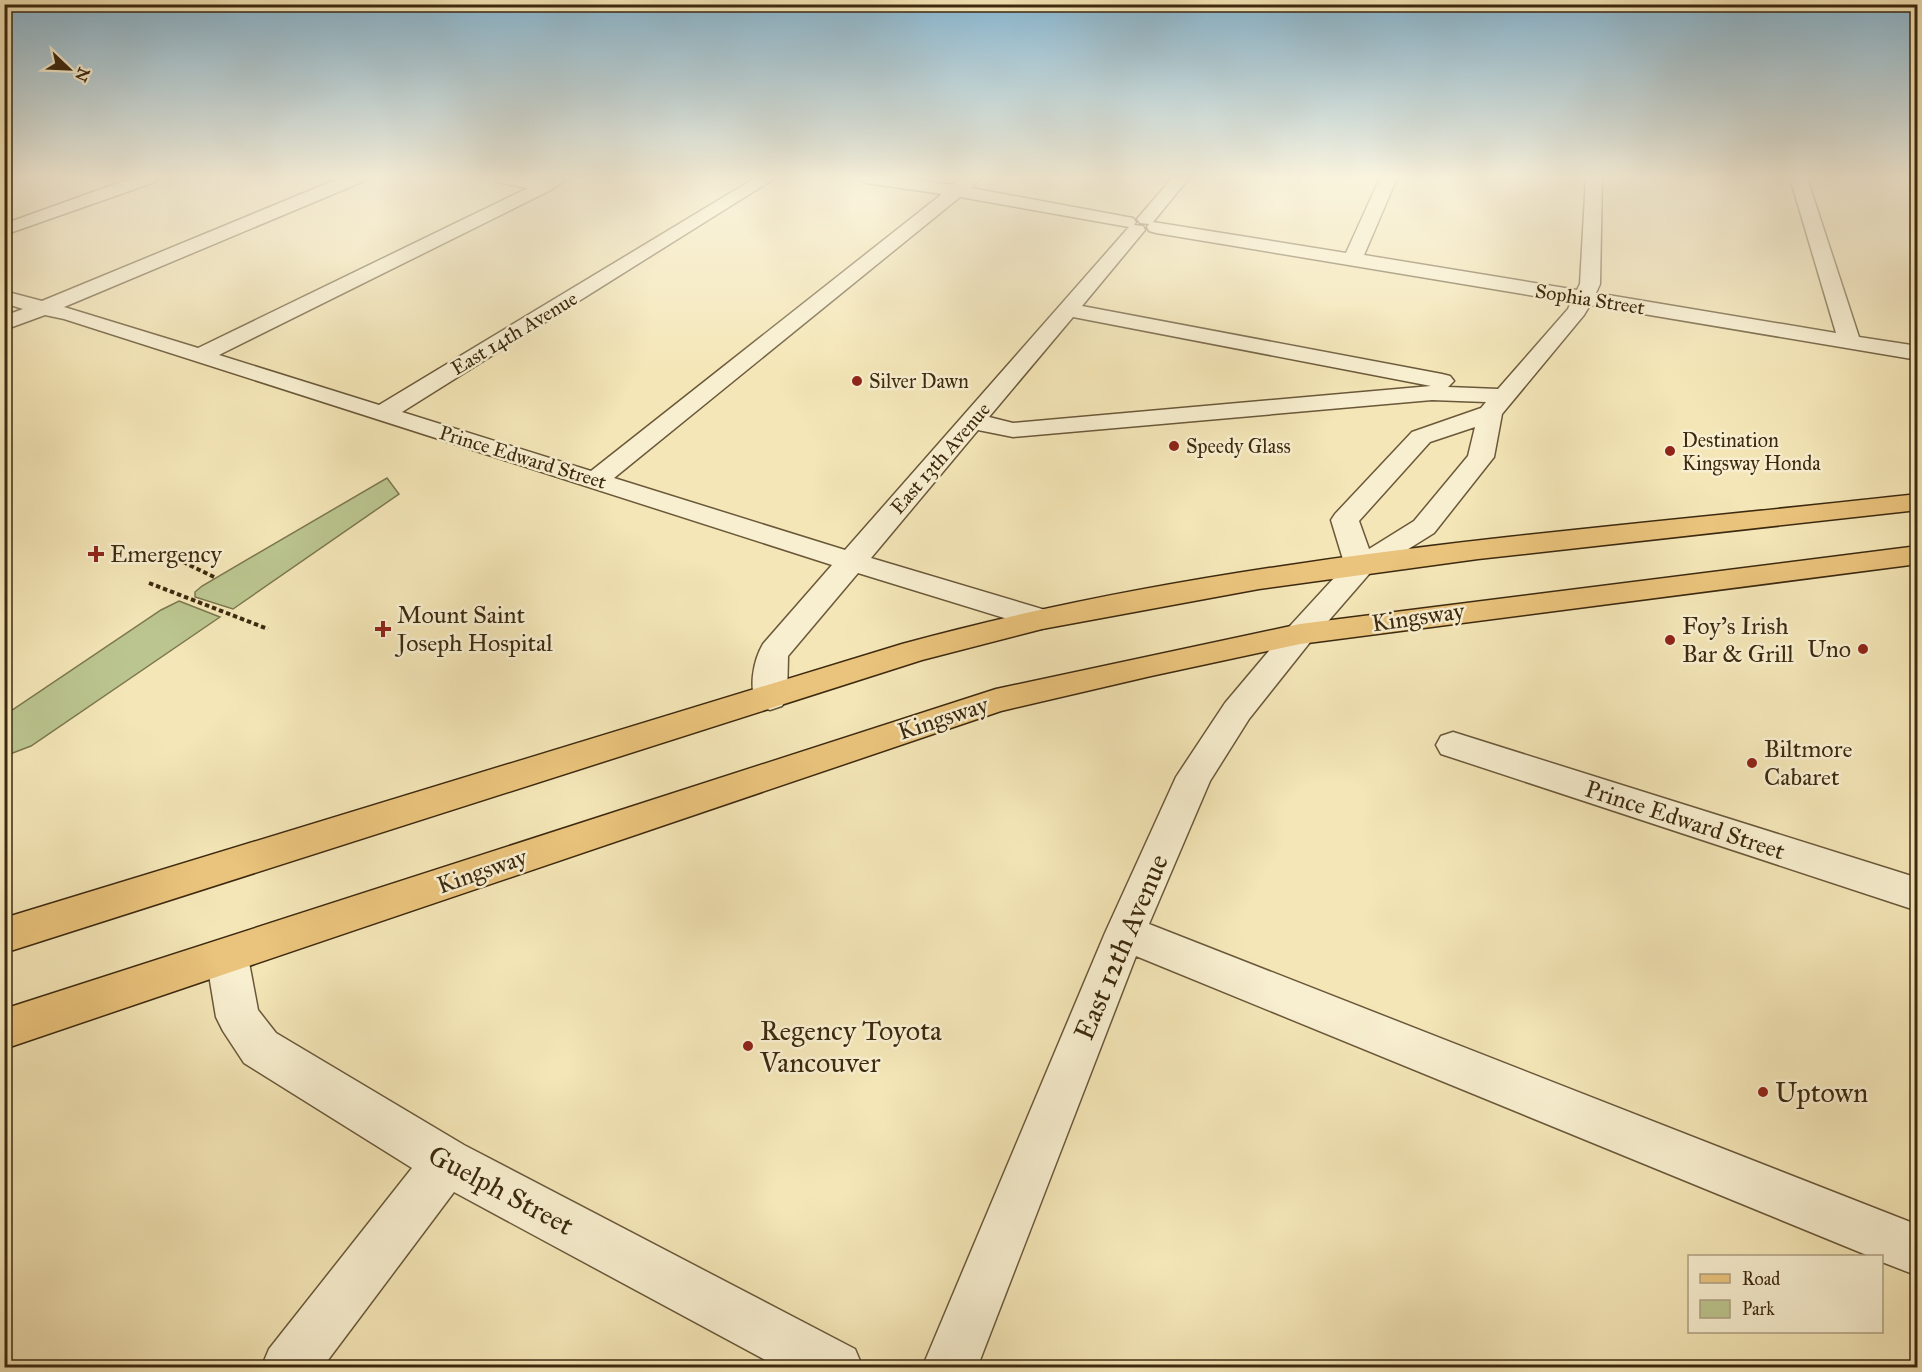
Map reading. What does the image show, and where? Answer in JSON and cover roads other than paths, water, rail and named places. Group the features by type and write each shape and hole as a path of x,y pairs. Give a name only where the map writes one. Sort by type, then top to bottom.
{"main road":[{"path":"4,936 249,861 606,746 770,698 913,652 1041,619 1242,583 1464,552 1917,502"},
{"name":"Kingsway","path":"4,1029 227,957 786,768 996,701 1151,664 1300,634 1917,555"}],"street":[{"path":"4,324 203,242"},
{"path":"199,356 431,242"},
{"name":"East 14th Avenue","path":"383,413 662,242"},
{"path":"596,480 893,242"},
{"name":"East 13th Avenue","path":"770,698 771,659 774,652 1125,242"},
{"name":"Sophia Street","path":"1247,242 1917,353"},
{"path":"1352,260 1360,242"},
{"name":"East 12th Avenue","path":"949,1368 1125,933 1194,777 1237,711 1300,634 1360,567 1424,527 1481,457 1498,405 1577,311 1584,298 1591,279 1592,242"},
{"path":"1818,242 1850,343"},
{"name":"Prince Edward Street","path":"4,297 1041,619"},
{"path":"1067,309 1443,381 1498,405"},
{"path":"973,420 1013,430 1432,393 1498,405"},
{"path":"1360,567 1346,520 1421,437 1498,405"},
{"name":"Prince Edward Street","path":"1453,745 1917,895"},
{"path":"1125,933 1917,1251"},
{"name":"Guelph Street","path":"227,957 238,1017 260,1048 447,1162 836,1368"},
{"path":"288,1368 447,1162"}],"place":[{"name":"Silver Dawn","path":"857,381"},
{"name":"Speedy Glass","path":"1174,446"},
{"name":"Destination Kingsway Honda","path":"1670,451"},
{"name":"Emergency","path":"96,554"},
{"name":"Mount Saint Joseph Hospital","path":"383,629"},
{"name":"Foy's Irish Bar & Grill","path":"1670,640"},
{"name":"Uno","path":"1863,649"},
{"name":"Biltmore Cabaret","path":"1752,763"},
{"name":"Regency Toyota Vancouver","path":"748,1046"},
{"name":"Uptown","path":"1763,1092"}]}
